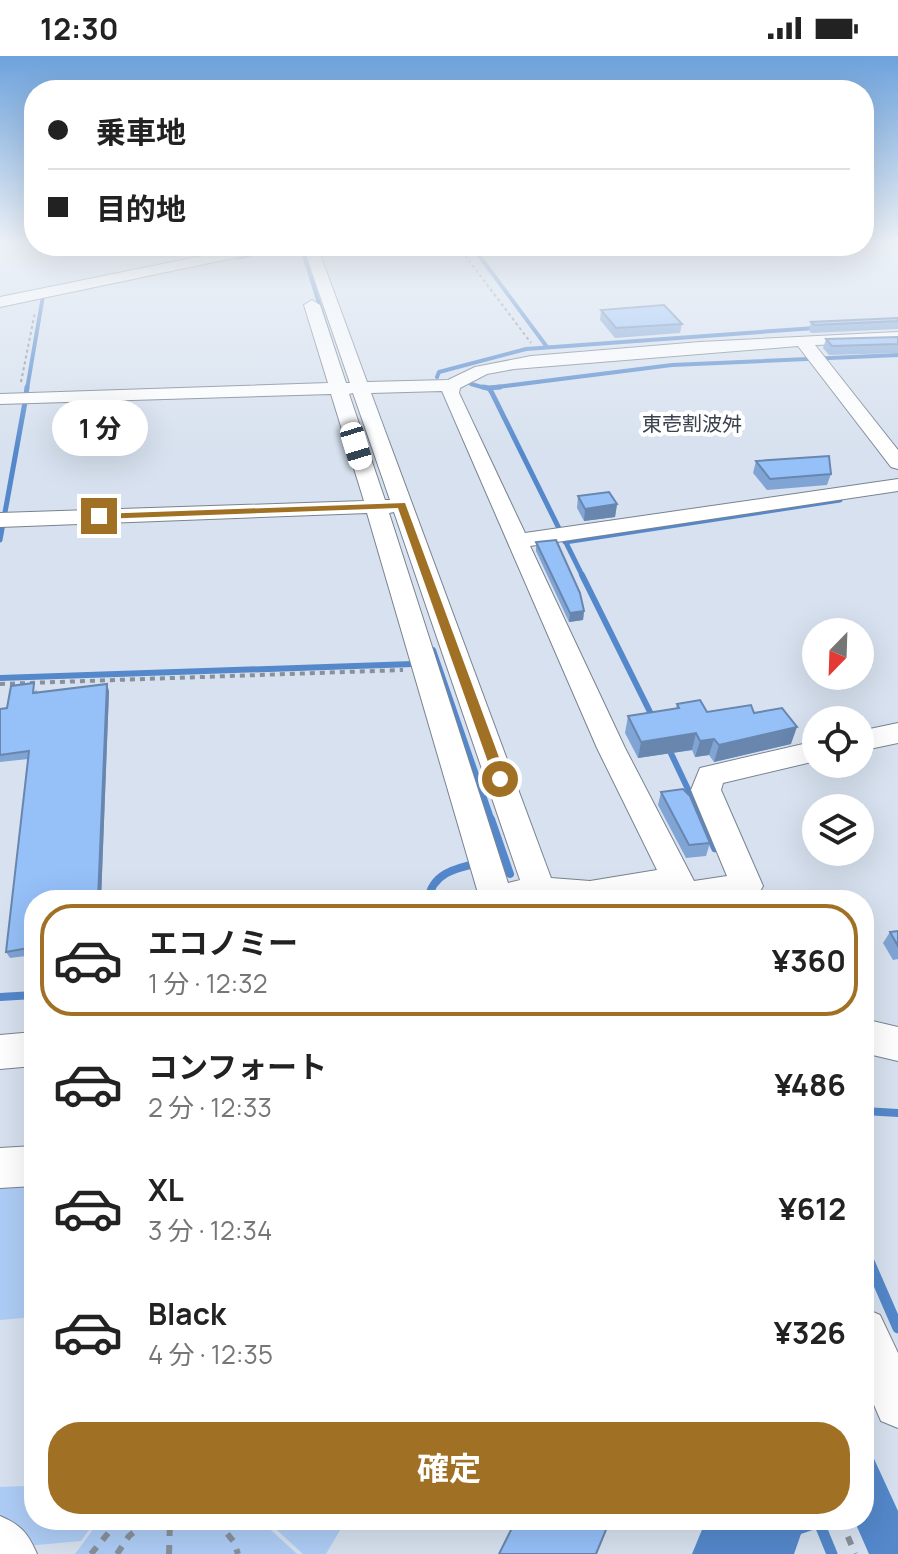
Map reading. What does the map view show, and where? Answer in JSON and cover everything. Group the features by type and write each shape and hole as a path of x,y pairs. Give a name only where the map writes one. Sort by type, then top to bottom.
{"street":[{"path":"319,313 350,390 382,506"},
{"path":"329,313 382,506 443,669 539,890"},
{"path":"539,345 784,334 898,322"},
{"path":"784,334 898,337"},
{"path":"784,334 817,359 898,463"},
{"path":"9,399 452,385 467,374 634,342"},
{"path":"452,385 450,393 516,541 611,748 682,890"},
{"path":"516,541 898,485"},
{"path":"2,520 382,506"},
{"path":"443,669 490,880 539,890"},
{"path":"874,738 898,733"},
{"path":"708,890 747,886 706,790 710,775 802,754"},
{"path":"874,1038 898,1044"},
{"path":"0,1052 24,1050"},
{"path":"0,1168 24,1167"},
{"path":"874,1352 898,1404"},
{"path":"0,1542 11,1554"}],"path":[{"path":"9,399 35,313"},
{"path":"513,313 539,345"},
{"path":"0,684 443,669"},
{"path":"91,1554 111,1530"},
{"path":"117,1554 136,1530"},
{"path":"169,1554 170,1530"},
{"path":"224,1530 234,1542 238,1554"},
{"path":"845,1530 855,1554"}],"shaded area":[{"path":"24,1179 24,1318 0,1320 0,1181"},
{"path":"24,1486 24,1530 89,1530 81,1541 25,1546 0,1519 0,1487"},
{"path":"93,1530 271,1530 297,1554 75,1554"},
{"path":"277,1530 340,1530 326,1554 303,1554"}],"water":[{"path":"874,1459 898,1511 898,1554 869,1554 858,1530 874,1530"},
{"path":"702,1530 813,1530 801,1534 794,1554 692,1554"}],"building":[{"path":"603,313 671,313 682,324 616,328"},
{"path":"898,318 898,321 814,325 811,322"},
{"path":"898,337 898,344 832,346 826,339"},
{"path":"829,456 831,474 770,479 756,461"},
{"path":"609,492 617,504 585,509 578,496"},
{"path":"556,540 580,593 584,611 570,613 536,542"},
{"path":"34,683 33,693 107,684 98,890 24,890 24,949 6,952 29,751 0,755 0,709 7,708 11,686"},
{"path":"700,700 707,712 751,705 754,713 782,708 797,727 719,745 714,739 700,741 696,733 641,742 628,716 679,708 677,704"},
{"path":"683,789 690,796 710,843 689,845 661,792"},
{"path":"898,931 898,946 890,932"},
{"path":"511,1530 606,1530 596,1554 499,1554"}],"waterway":[{"path":"27,389 40,313"},
{"path":"322,313 346,389"},
{"path":"522,313 547,347"},
{"path":"437,377 439,372 526,349 815,328"},
{"path":"489,388 672,365 898,355"},
{"path":"471,384 489,389"},
{"path":"26,395 27,387"},
{"path":"346,387 347,391"},
{"path":"483,387 489,388"},
{"path":"489,388 500,387"},
{"path":"489,388 566,542"},
{"path":"0,540 25,402"},
{"path":"566,542 840,500"},
{"path":"566,542 583,577"},
{"path":"582,575 653,718"},
{"path":"433,650 492,821"},
{"path":"0,678 413,664"},
{"path":"668,747 703,821"},
{"path":"491,819 510,874"},
{"path":"702,819 715,848"},
{"path":"431,890 446,873 479,863"},
{"path":"0,997 24,996"},
{"path":"874,1112 898,1113"},
{"path":"874,1273 898,1328"},
{"path":"822,1530 832,1554"}],"district":[{"name":"東壱割波舛","path":"692,423"}],"route":[{"path":"99,516 402,505 500,779"}]}
